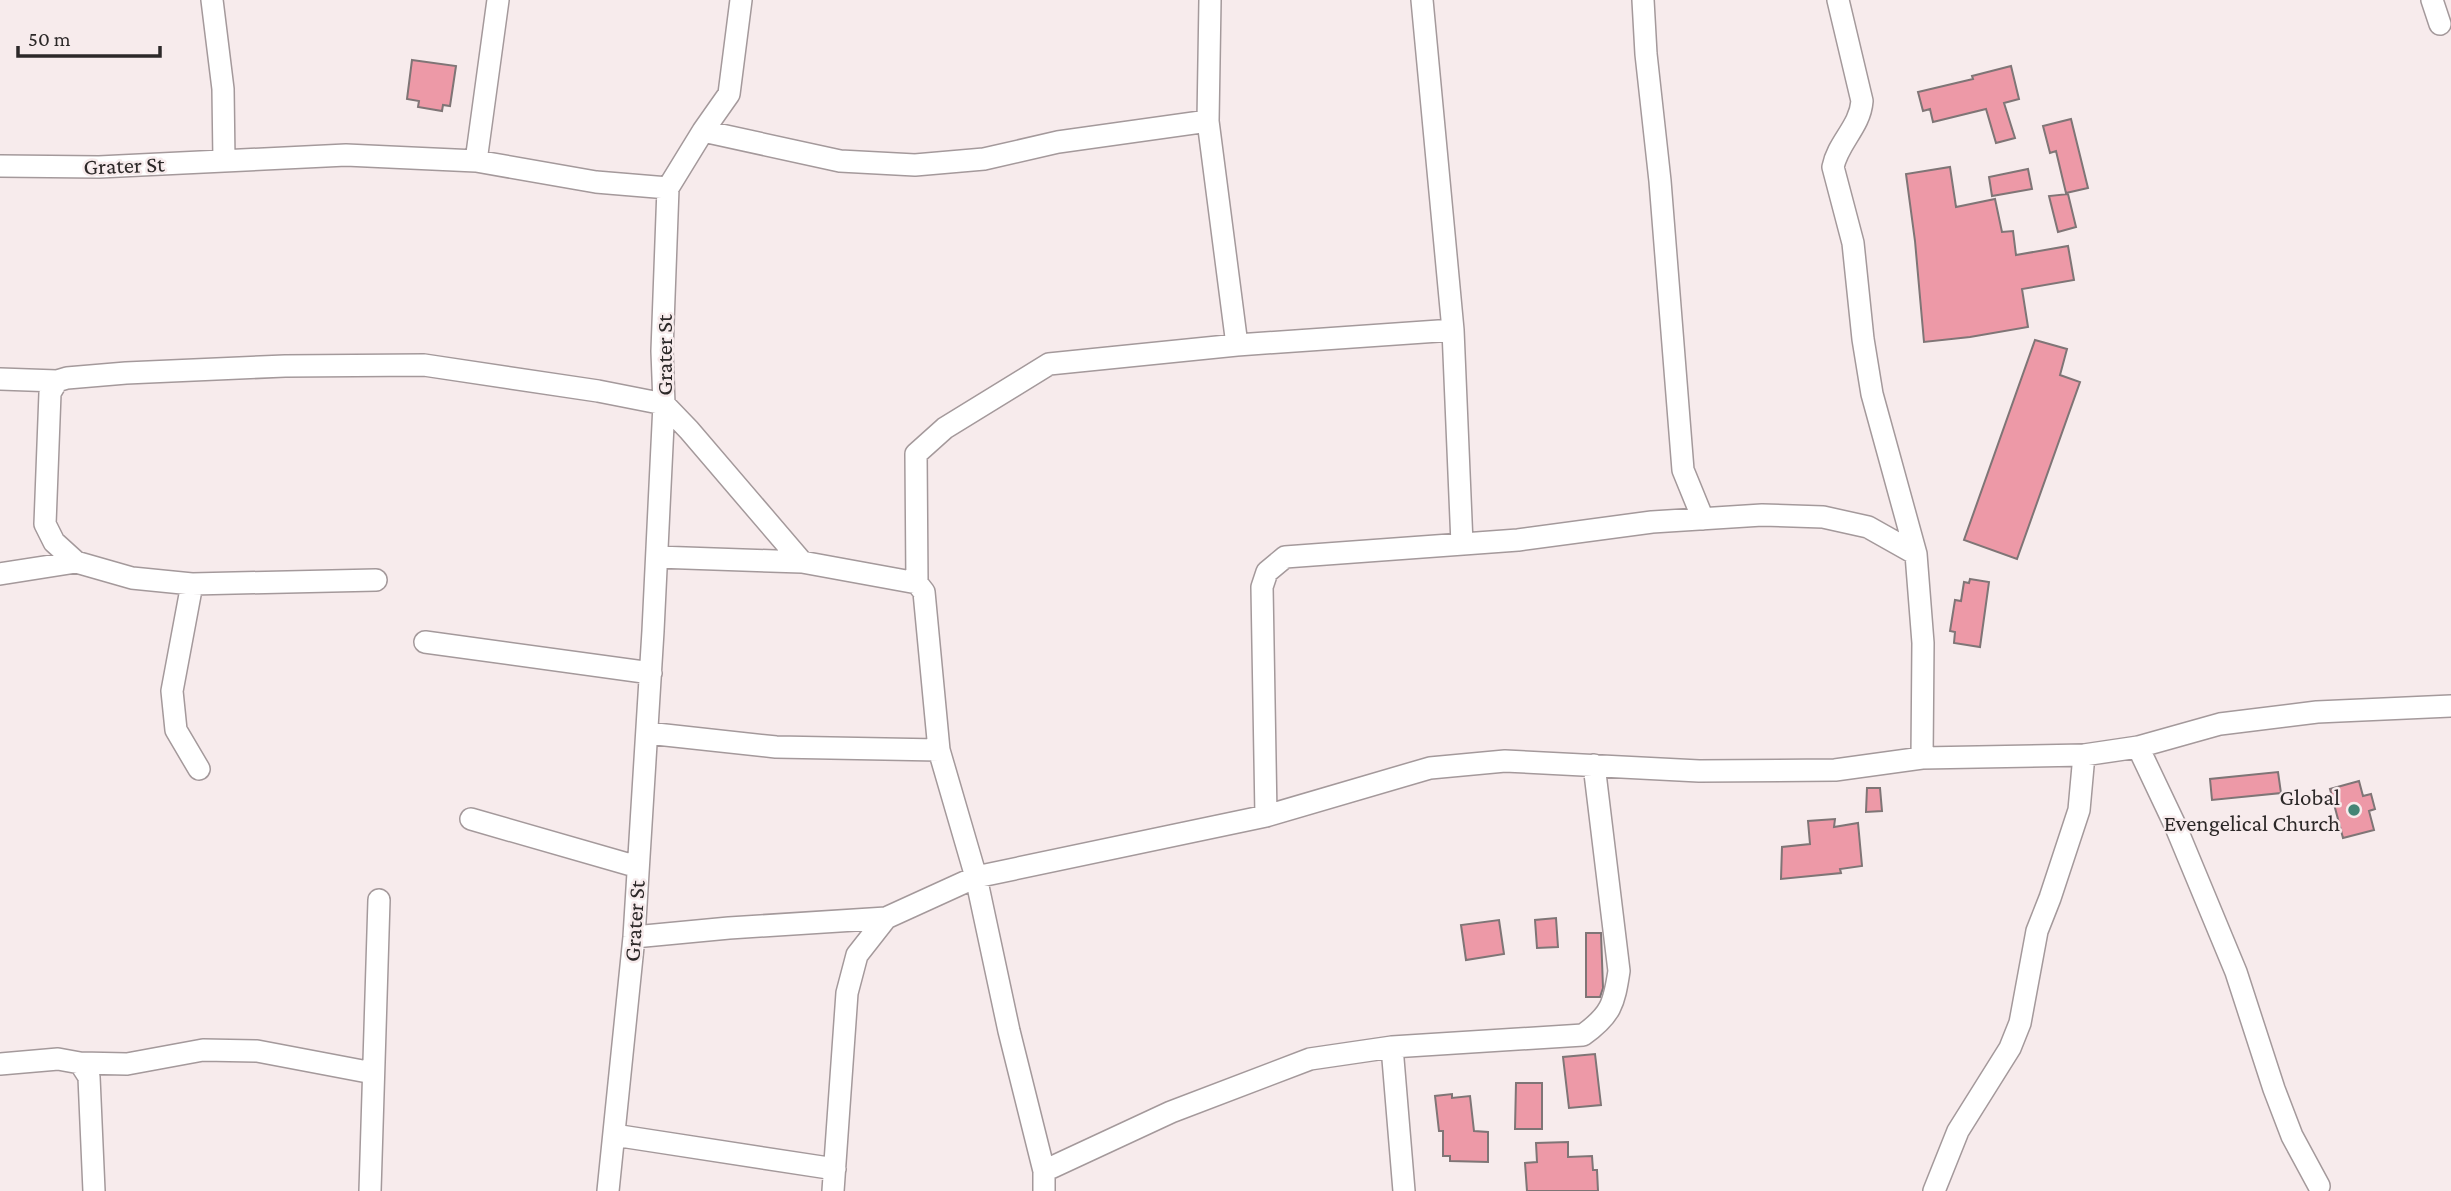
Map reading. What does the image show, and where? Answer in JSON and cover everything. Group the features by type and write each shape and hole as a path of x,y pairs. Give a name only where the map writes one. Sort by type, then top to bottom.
{"street":[{"path":"212,0 223,89 224,161"},
{"path":"476,161 498,0"},
{"path":"668,188 729,94 741,0"},
{"path":"1210,0 1208,121 1237,345"},
{"path":"1422,0 1453,330 1462,544"},
{"path":"1643,0 1682,470 1703,519"},
{"path":"1838,0 1863,101 1861,116 1835,157 1833,167 1853,243 1872,394 1916,554 1923,643 1922,758"},
{"path":"2432,0 2440,24"},
{"path":"703,131 840,161 915,165 984,159 1058,142 1208,121"},
{"name":"Grater St","path":"0,166 99,167 346,155 476,161 596,182 668,188 662,351 664,404 651,673 634,937 608,1191"},
{"path":"1453,330 1237,345 1049,364 945,428 916,454 917,583 923,592 939,750 976,877 1044,1181 1171,1112 1310,1059 1392,1047 1583,1035 1600,1022 1615,1000 1619,971 1594,765"},
{"path":"0,379 57,382 67,378 126,373 285,366 424,365 598,391 664,404 802,562"},
{"path":"57,382 50,393 46,524 54,542 76,562"},
{"path":"1266,816 1262,587 1267,572 1285,556 1462,544 1652,522 1762,515 1823,517 1868,527 1916,554"},
{"path":"657,557 802,562 917,583"},
{"path":"0,574 76,562 132,578 192,584 376,580"},
{"path":"192,584 172,691 176,730 199,769"},
{"path":"425,642 651,673"},
{"path":"634,937 886,918 976,877 1266,816 1430,768 1505,761 1699,771 1835,770 1922,758 2084,755 2138,747 2220,724 2317,712 2451,706"},
{"path":"647,733 776,747 939,750"},
{"path":"2138,747 2175,825 2236,972 2292,1136 2319,1186"},
{"path":"1934,1191 1958,1131 2010,1048 2020,1023 2037,931 2079,810 2084,755"},
{"path":"471,819 638,867"},
{"path":"370,1191 379,900"},
{"path":"833,1191 847,993 857,955 886,918"},
{"path":"1392,1047 1404,1191"},
{"path":"0,1065 58,1059 80,1063 127,1064 203,1050 257,1051 373,1073"},
{"path":"80,1063 89,1077 94,1191"},
{"path":"614,1135 835,1169"}],"building":[{"path":"412,60 456,66 450,106 443,105 442,111 418,107 419,101 407,99"},
{"path":"2011,66 2019,99 2004,103 2015,138 1996,143 1986,109 1933,122 1930,109 1923,111 1918,92 1973,79 1972,76"},
{"path":"2071,119 2088,188 2066,193 2056,151 2050,153 2043,126"},
{"path":"1950,167 1956,207 1995,199 2002,232 2013,231 2016,255 2068,246 2074,280 2022,289 2028,327 1924,342 1906,174"},
{"path":"2028,169 2032,189 1992,196 1989,177"},
{"path":"2068,194 2076,227 2058,232 2049,196"},
{"path":"2035,340 2067,349 2060,375 2080,382 2017,559 1964,540"},
{"path":"1970,579 1989,582 1980,647 1954,643 1955,632 1950,631 1955,600 1961,601 1964,582 1969,583"},
{"path":"2278,772 2281,793 2212,800 2210,779"},
{"name":"Global Evengelical Church","path":"2359,781 2363,796 2371,794 2375,809 2369,811 2374,830 2343,838 2330,789"},
{"path":"1867,788 1880,788 1882,811 1866,812"},
{"path":"1835,819 1834,827 1858,823 1862,866 1840,869 1841,873 1781,879 1782,847 1810,844 1808,821"},
{"path":"1556,918 1558,947 1537,948 1535,920"},
{"path":"1499,920 1504,954 1466,960 1461,925"},
{"path":"1586,933 1601,933 1603,988 1600,997 1586,997"},
{"path":"1595,1054 1601,1105 1569,1108 1563,1057"},
{"path":"1516,1083 1542,1083 1542,1129 1515,1129"},
{"path":"1452,1094 1452,1098 1470,1096 1474,1131 1488,1132 1488,1162 1450,1161 1450,1156 1443,1156 1443,1131 1439,1131 1435,1096"},
{"path":"1568,1142 1568,1157 1592,1156 1593,1170 1597,1170 1598,1191 1527,1191 1525,1163 1537,1162 1536,1143"}],"place":[{"name":"Global Evengelical Church","path":"2354,810"}]}
